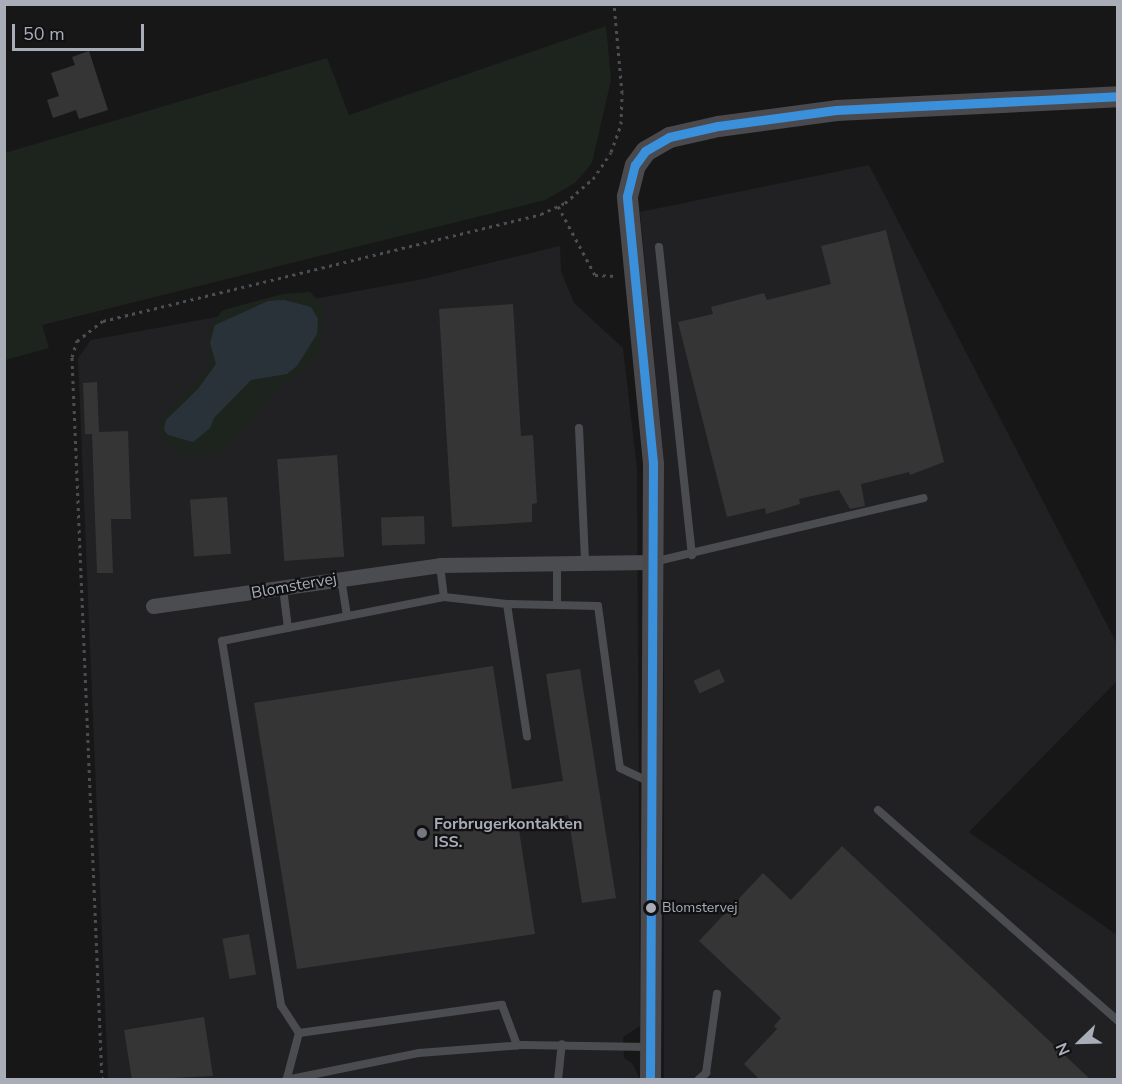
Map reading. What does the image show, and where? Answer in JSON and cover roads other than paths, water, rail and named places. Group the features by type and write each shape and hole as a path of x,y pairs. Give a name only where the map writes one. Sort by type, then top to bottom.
{"street":[{"path":"650,1080 649,782 653,462 627,196 635,165 645,151 669,137 836,110 1118,96"},
{"name":"Blomstervej","path":"153,606 440,565 651,562"}],"lane":[{"path":"659,247 692,555"},
{"path":"579,428 585,562"},
{"path":"651,562 692,555 924,498"},
{"path":"557,563 557,605"},
{"path":"440,565 444,597"},
{"path":"342,578 347,616"},
{"path":"283,588 288,628"},
{"path":"649,782 620,768 598,606 507,604 444,597 222,641 281,1005 299,1033 286,1079 324,1076 419,1053 517,1045 650,1047"},
{"path":"507,604 527,736"},
{"path":"878,810 1118,1021"},
{"path":"699,1080 706,1073 717,994"},
{"path":"299,1033 502,1005 517,1045"},
{"path":"558,1080 562,1044"},
{"path":"706,1073 712,1080"}],"place":[{"name":"Forbrugerkontakten ISS.","path":"422,833"},
{"name":"Blomstervej","path":"651,908"}]}
